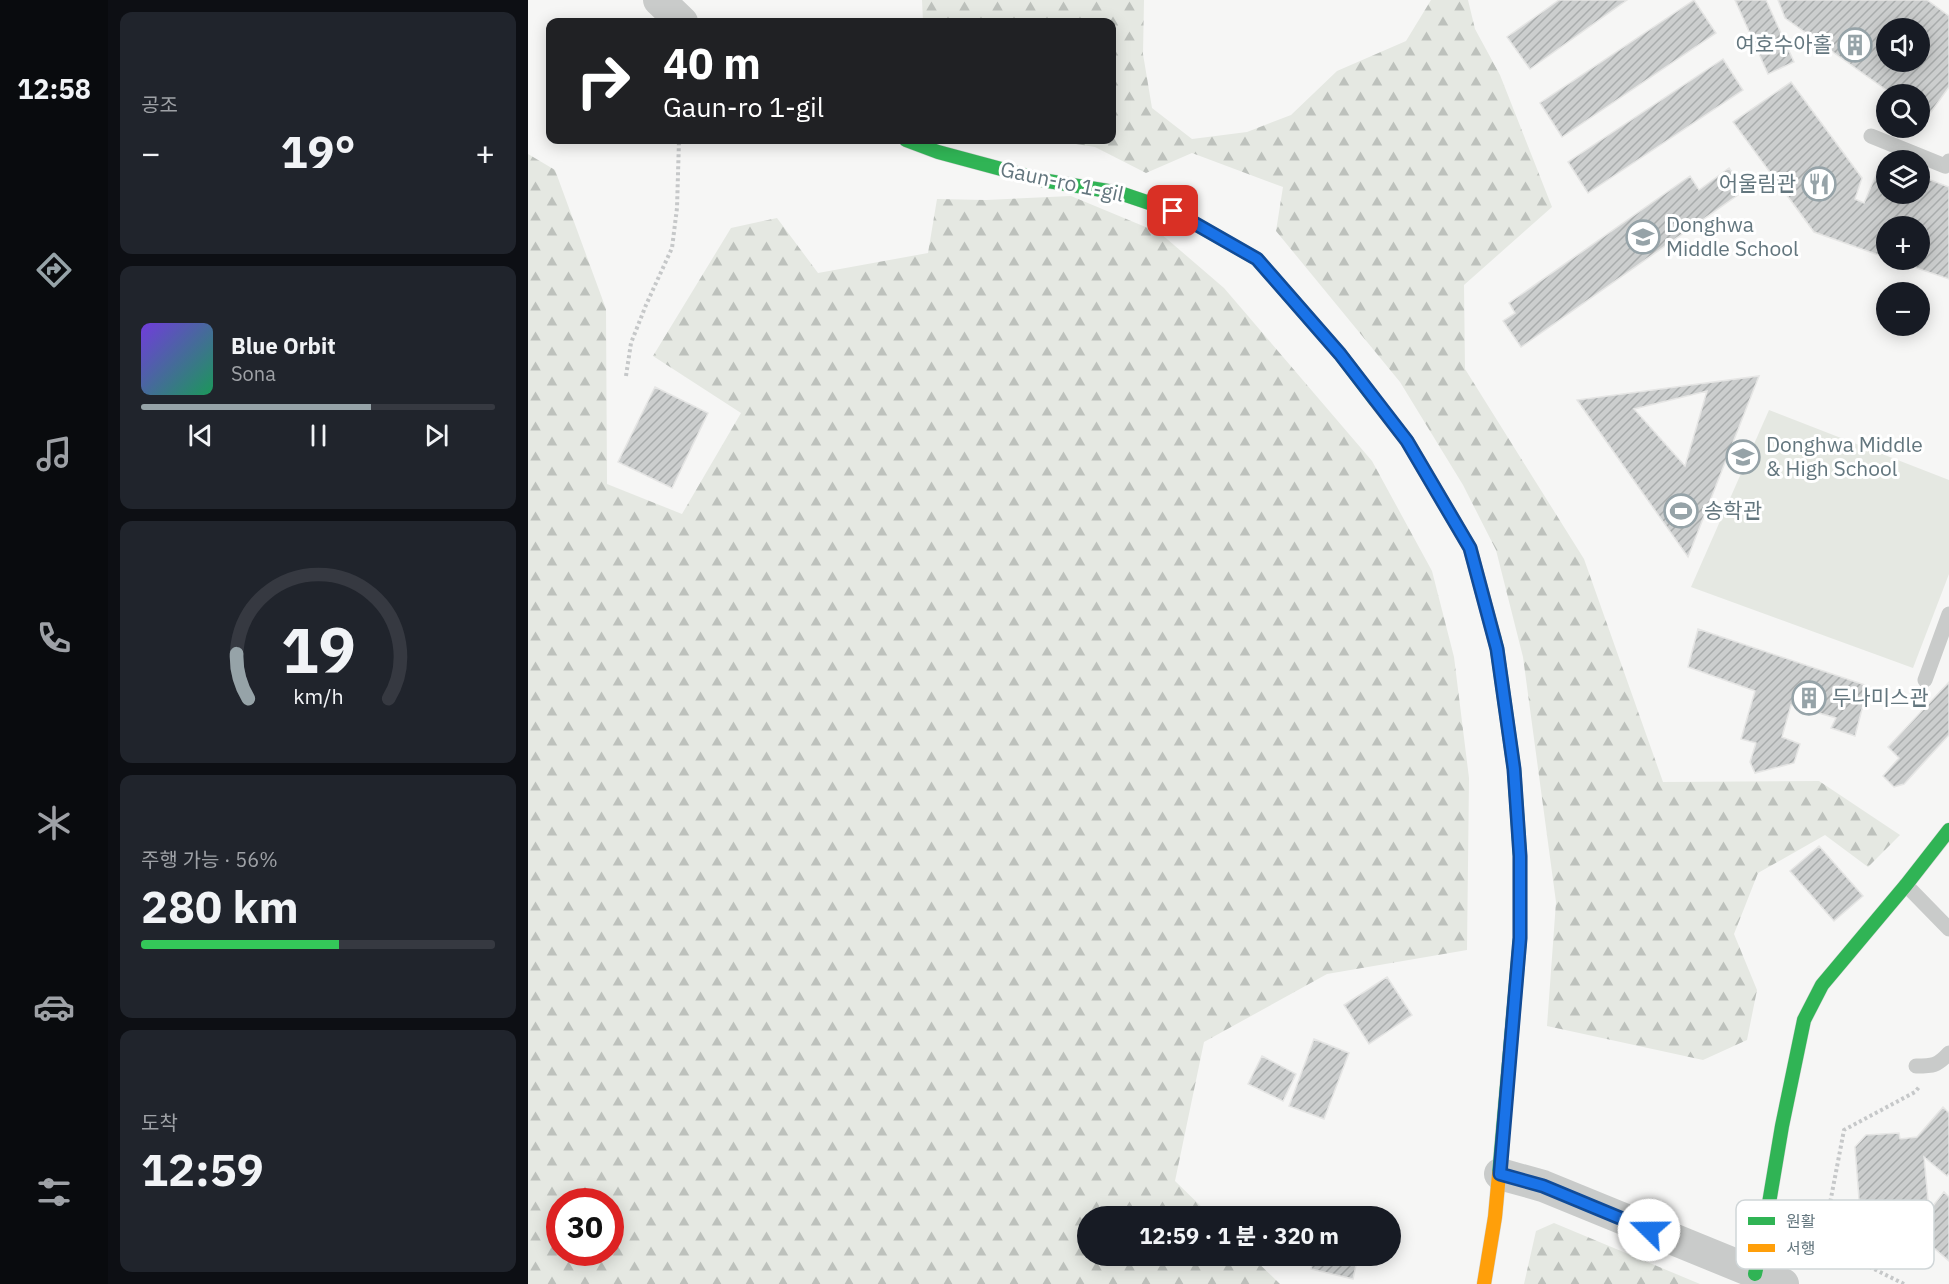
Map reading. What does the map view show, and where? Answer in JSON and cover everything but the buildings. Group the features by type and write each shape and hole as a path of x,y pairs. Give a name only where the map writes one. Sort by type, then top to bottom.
{"street":[{"path":"659,0 678,18"},
{"name":"Gaun-ro 1-gil","path":"917,144 1042,180 1120,193 1173,211 1257,259 1340,354 1407,441 1470,548 1497,649 1514,769 1520,856 1520,938 1500,1174 1484,1284"},
{"path":"1770,1200 1804,1020 1822,985 1949,830"},
{"path":"1500,1174 1543,1186 1736,1265"},
{"path":"1745,1269 1769,1279"}],"lane":[{"path":"1870,136 1945,166 1949,161"},
{"path":"1925,680 1949,614"},
{"path":"1906,885 1949,929"},
{"path":"1916,1066 1932,1066 1945,1057"}],"path":[{"path":"626,376 631,343 672,248 677,208 679,144"},
{"path":"1831,1200 1844,1130 1915,1092 1945,1057"},
{"path":"1874,1269 1904,1284"}],"green space":[{"path":"922,0 1144,0 1143,54 1152,108 1192,139 1247,132 1291,115 1337,71 1406,41 1431,0 1468,0 1475,29 1500,75 1552,207 1464,285 1465,369 1584,559 1663,782 1819,781 1900,835 1868,867 1825,835 1758,873 1734,934 1757,990 1747,1040 1703,1060 1547,1026 1556,902 1523,657 1496,550 1463,485 1400,382 1276,231 1283,187 1192,153 1146,173 1095,147 1076,144 1116,144 1116,18 923,18"},
{"path":"528,154 555,170 606,309 607,484 682,514 741,413 653,356 731,228 777,218 818,273 928,253 937,199 986,200 1071,196 1160,233 1224,288 1372,461 1432,571 1454,657 1469,778 1467,950 1327,974 1204,1042 1175,1181 1201,1206 1077,1206 1077,1266 1261,1266 1280,1284 528,1284"},
{"path":"1769,410 1949,480 1949,574 1913,668 1691,587"},
{"path":"1554,1223 1700,1284 1524,1284 1536,1231"}],"traffic: fast":[{"path":"917,144 1042,180 1120,193 1173,211 1257,259 1340,354 1375,400"},
{"path":"1494,637 1514,769 1520,856 1520,938 1499,1174"},
{"path":"1770,1200 1804,1020 1822,985 1949,830"},
{"path":"1755,1274 1756,1269"}],"traffic: slow":[{"path":"1375,400 1407,441 1470,548 1494,637"},
{"path":"1484,1284 1495,1217 1499,1174"}],"place":[{"name":"여호수아홀","path":"1855,45"},
{"name":"어울림관","path":"1819,184"},
{"name":"Donghwa Middle School","path":"1643,237"},
{"name":"Donghwa Middle & High School","path":"1743,457"},
{"name":"송학관","path":"1681,511"},
{"name":"두나미스관","path":"1809,698"}],"route":[{"path":"1173,211 1257,259 1340,354 1407,441 1470,548 1497,649 1514,769 1520,856 1520,938 1500,1174 1543,1186 1649,1230"}]}
